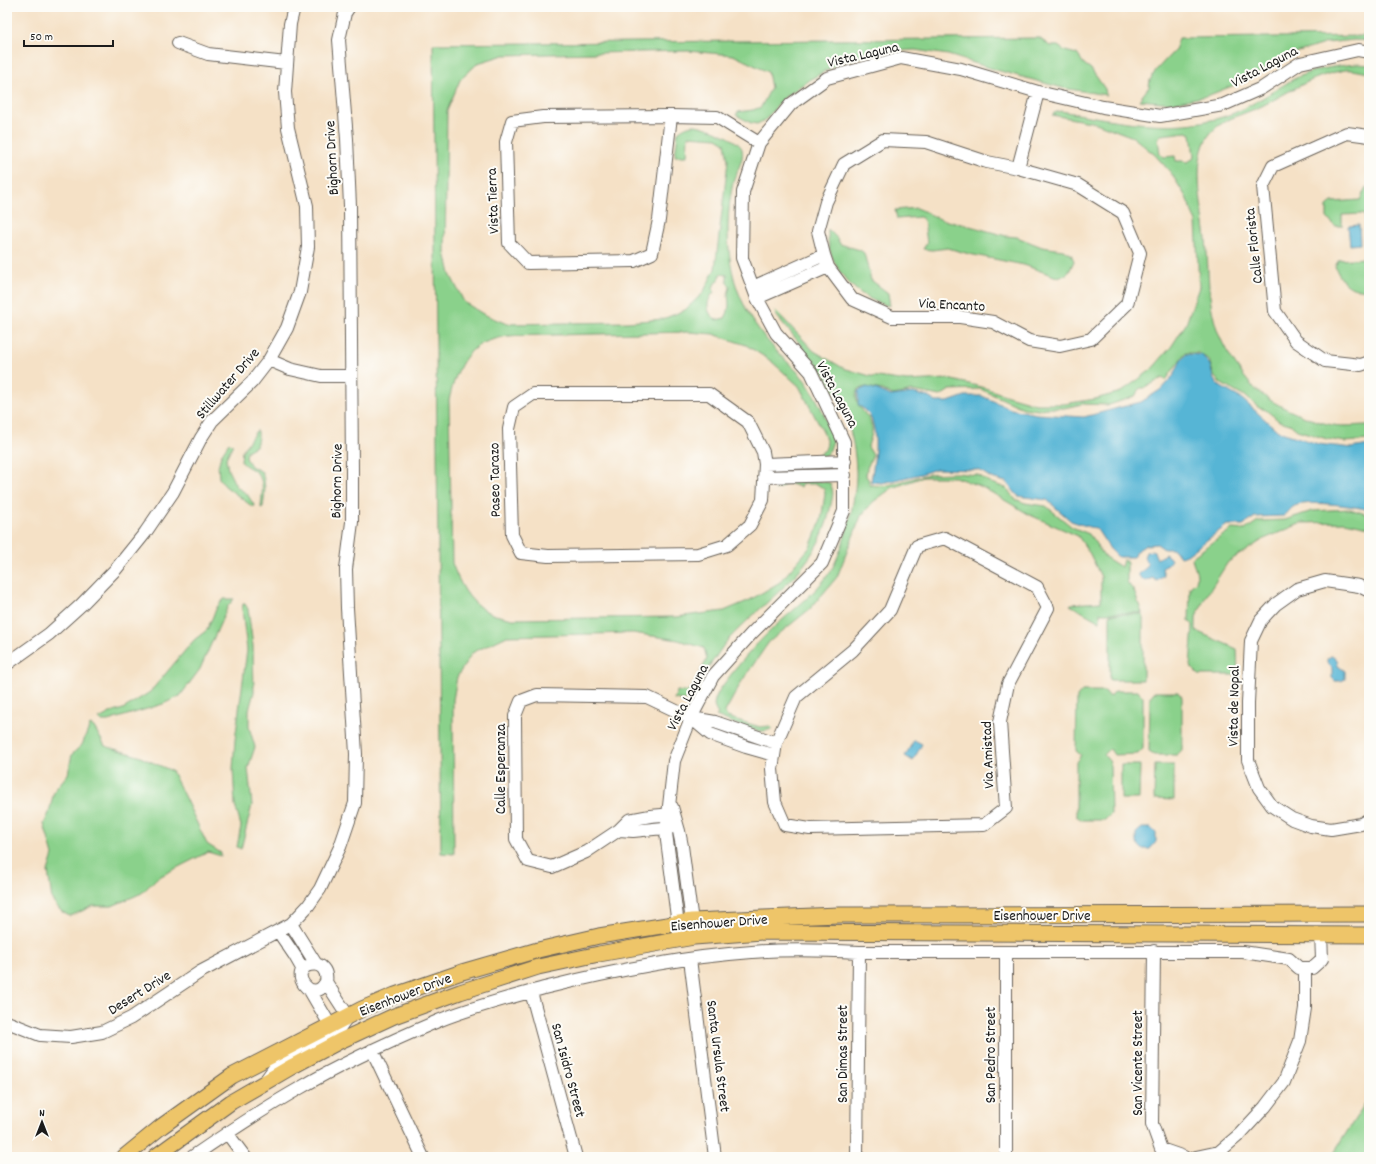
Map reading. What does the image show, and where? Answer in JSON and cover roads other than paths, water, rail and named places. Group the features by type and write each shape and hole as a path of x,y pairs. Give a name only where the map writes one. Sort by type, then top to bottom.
{"main road":[{"name":"Eisenhower Drive","path":"124,1157 162,1126 232,1076 348,1016 395,995 462,972 538,950 599,936 685,922 839,915 1369,914"},
{"name":"Eisenhower Drive","path":"155,1157 231,1102 263,1083 340,1041 394,1016 460,992 538,967 599,954 687,939 762,932 1369,935"}],"street":[{"name":"Stillwater Drive","path":"7,664 49,634 81,605 116,569 145,533 173,492 201,438 212,421 252,382 269,360 287,328 300,292 308,247 307,206 288,128 285,92 290,24 294,7"},
{"name":"Bighorn Drive","path":"278,931 291,924 308,906 320,889 340,847 355,803 356,754 346,569 352,522 350,199 339,40 345,13 349,7"},
{"path":"178,43 208,54 286,63"},
{"name":"Vista Laguna","path":"687,939 685,922 684,864 672,828 670,802 674,761 691,718 713,676 751,634 822,563 844,511 844,442 812,372 776,333 755,292 742,258 743,192 759,143 791,104 827,78 901,58 961,69 1038,92 1104,107 1160,116 1223,105 1262,88 1300,63 1358,50 1369,52"},
{"path":"1018,168 1038,92"},
{"name":"Vista Tierra","path":"671,116 659,220 652,253 634,261 528,263 509,243 506,142 512,121 543,117 671,116 717,117 759,143"},
{"name":"Calle Florista","path":"1369,136 1347,133 1273,166 1263,186 1275,311 1296,341 1325,361 1361,365 1369,362"},
{"name":"Via Encanto","path":"883,140 926,142 987,162 1018,168 1078,185 1123,213 1126,220 1140,253 1126,304 1091,339 1060,346 1029,341 993,322 960,317 892,317 852,299 828,267 818,231 826,202 844,164 883,140"},
{"path":"755,292 824,255"},
{"path":"755,292 828,267"},
{"path":"269,360 290,369 320,376 351,376"},
{"name":"Paseo Tarazo","path":"533,394 709,394 748,422 762,452 765,464 764,477 762,500 750,525 727,546 698,554 548,556 521,553 512,535 509,429 514,407 533,394"},
{"path":"765,464 845,462"},
{"path":"764,477 845,475"},
{"name":"Via Amistad","path":"945,538 1037,587 1048,608 1008,684 1000,722 1006,808 984,825 810,829 785,825 775,802 772,769 775,749 796,697 853,650 890,610 918,546 945,538"},
{"name":"Vista de Nopal","path":"1369,591 1359,586 1325,581 1297,589 1276,604 1261,620 1251,641 1248,703 1248,760 1259,788 1272,806 1292,819 1311,826 1331,829 1361,824 1369,819"},
{"name":"Calle Esperanza","path":"671,815 650,816 629,820 619,830 586,852 552,867 528,861 516,839 515,716 521,702 537,695 647,697 691,718 715,722 775,749"},
{"path":"619,830 633,831 672,828"},
{"name":"Vista Laguna","path":"672,828 666,833 670,866 685,922"},
{"path":"670,866 684,864"},
{"path":"291,924 316,964 324,969 327,977 326,982 321,988 317,990 309,989"},
{"path":"278,931 303,970"},
{"name":"Desert Drive","path":"7,1022 40,1035 71,1037 102,1032 131,1018 200,972 278,931"},
{"path":"192,1157 301,1087 372,1050 440,1020 531,992 588,977 690,959 752,952 814,950 859,952 1243,952 1289,959 1299,968 1312,968 1322,960 1321,934"},
{"name":"San Vicente Street","path":"1154,951 1152,1124 1161,1149 1184,1157"},
{"name":"San Dimas Street","path":"857,1157 859,952"},
{"name":"San Pedro Street","path":"1006,952 1006,1157"},
{"name":"Santa Ursula Street","path":"690,959 715,1157"},
{"path":"316,964 307,966 303,970 301,980 302,984 309,989 330,1025"},
{"path":"1196,1157 1219,1152 1240,1134 1265,1107 1284,1082 1300,1042 1305,1008 1305,968"},
{"path":"263,1083 278,1063 338,1030 348,1016 326,982"},
{"name":"San Isidro Street","path":"531,992 576,1157"},
{"path":"372,1050 423,1157"},
{"path":"228,1133 245,1157"}],"water":[{"path":"1359,225 1360,244 1350,245 1348,226"},
{"path":"1186,354 1202,355 1210,365 1214,380 1221,387 1242,399 1278,431 1318,444 1352,448 1369,445 1369,510 1318,503 1299,505 1293,507 1284,516 1255,517 1243,525 1227,525 1187,555 1180,557 1174,549 1164,549 1157,544 1146,545 1135,552 1134,557 1118,557 1110,549 1096,528 1071,521 1047,500 1018,496 1006,482 991,478 979,470 936,469 882,483 871,482 875,447 874,429 872,420 868,413 858,405 858,391 867,387 891,396 913,393 928,397 936,402 948,402 965,396 982,396 1011,409 1037,414 1084,417 1141,402 1160,390 1174,375 1180,362"},
{"path":"1146,552 1154,552 1157,559 1165,554 1171,560 1168,565 1162,568 1164,576 1157,581 1153,578 1143,580 1139,576 1139,573 1146,568 1148,564 1144,557"},
{"path":"1331,656 1335,657 1338,666 1345,671 1345,679 1341,681 1335,681 1332,678 1332,668 1327,662 1327,659"},
{"path":"914,740 922,744 913,761 905,756"},
{"path":"1142,828 1151,828 1156,833 1156,842 1150,849 1142,849 1136,842 1136,833"}]}
